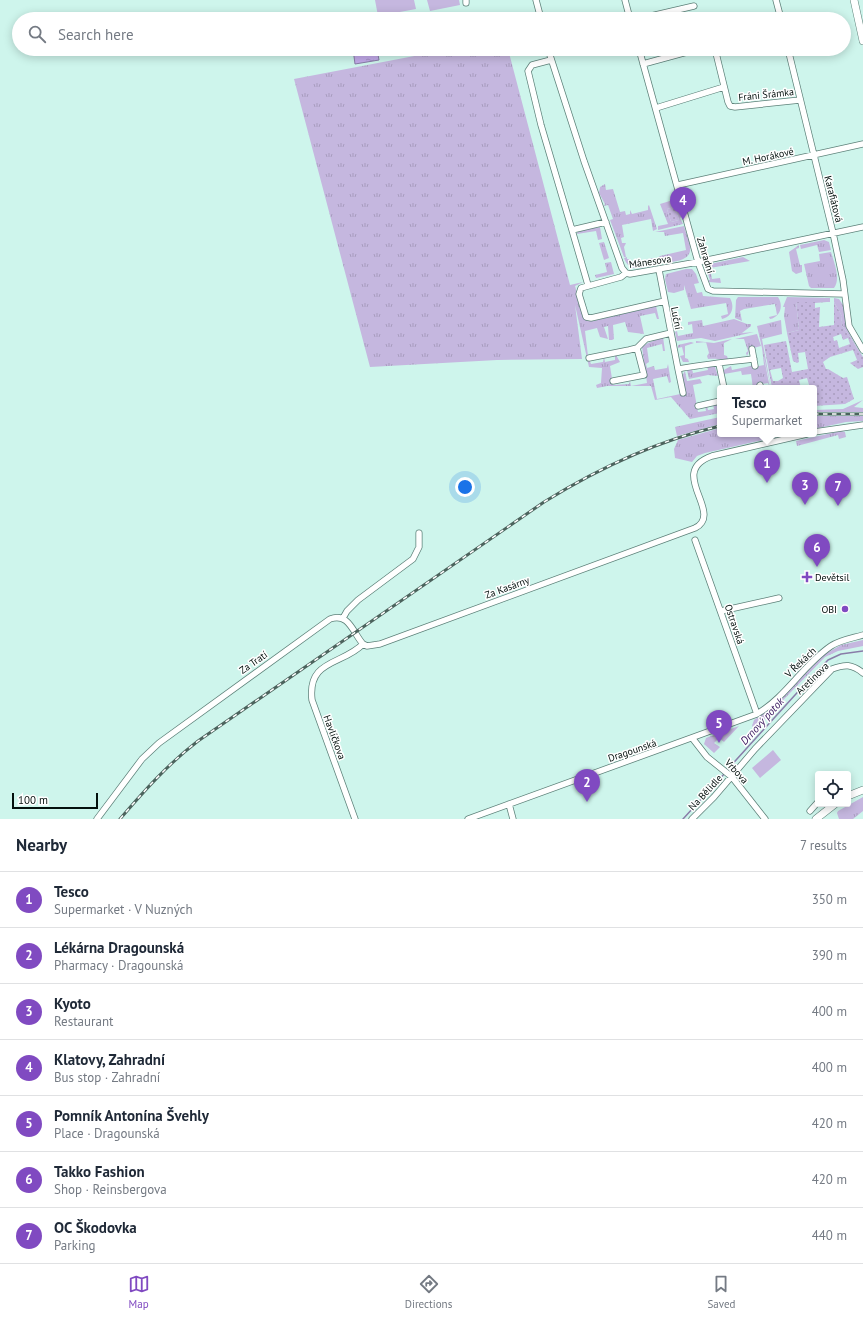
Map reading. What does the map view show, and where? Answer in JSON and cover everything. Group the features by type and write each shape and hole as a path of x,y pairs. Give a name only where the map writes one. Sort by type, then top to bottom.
{"main road":[{"path":"854,0 863,41"},
{"path":"851,795 863,790"},
{"path":"816,819 831,807"}],"street":[{"path":"536,0 539,12"},
{"path":"625,0 628,12"},
{"path":"776,0 779,12"},
{"path":"668,12 694,6"},
{"name":"Mánesova","path":"550,56 622,268 626,274 659,270 863,227"},
{"name":"Zahradní","path":"641,56 706,286 710,290 844,294"},
{"path":"643,64 672,56"},
{"path":"656,108 724,87 717,56"},
{"name":"Karafiátová","path":"790,56 833,233 843,280 849,326 863,350"},
{"path":"551,60 532,65 528,71 541,125 588,285"},
{"name":"Fráni Šrámka","path":"724,87 728,102 732,107 800,100"},
{"name":"M. Horákové","path":"678,185 863,144"},
{"path":"572,230 606,222"},
{"name":"Luční","path":"659,270 682,393"},
{"path":"626,274 621,277 582,287 579,292 584,313 588,318 665,301"},
{"path":"589,358 637,348 646,338 671,333"},
{"path":"613,381 644,375 637,348"},
{"path":"752,349 756,366"},
{"path":"678,369 709,363 719,364 754,358"},
{"path":"719,364 723,385"},
{"path":"698,406 717,402"},
{"path":"817,432 863,424"},
{"name":"Za Kasárny","path":"363,644 367,646 380,644 695,528 702,522 705,516 693,479 695,468 700,462 712,456 794,437"},
{"path":"363,644 349,623 343,618 358,600 414,559 419,547 419,533"},
{"name":"Ostravská","path":"695,540 757,714"},
{"path":"721,611 779,598"},
{"name":"Za Tratí","path":"97,819 142,759 159,743 330,619 343,618"},
{"name":"V Řekách","path":"757,714 767,708 817,657 832,645 863,635"},
{"name":"Havlíčkova","path":"355,819 312,700 315,677 328,664 357,650 363,644"},
{"name":"Aretinova","path":"731,776 832,669 847,665 855,667 863,673"},
{"name":"Dragounská","path":"468,819 757,714"},
{"name":"Vrbova","path":"693,738 707,757 722,767 731,776 765,819"},
{"name":"Na Bělidle","path":"692,819 731,776"},
{"path":"509,804 513,819"},
{"path":"810,811 815,805"}],"green space":[{"path":"375,0 414,0 416,9 400,12 377,12"},
{"path":"427,0 459,0 460,5 430,11"},
{"path":"414,56 510,56 570,285 583,282 575,286 584,318 593,321 656,306 659,319 657,319 655,313 640,316 644,334 628,332 625,322 613,325 614,339 612,340 609,340 608,326 604,327 608,339 600,337 597,328 585,331 588,356 591,364 603,362 604,357 605,362 615,360 616,355 620,362 610,366 613,385 629,384 630,381 631,386 607,386 597,388 596,385 601,383 602,368 589,367 575,305 582,359 497,360 370,367 294,79"},
{"path":"605,184 606,190 613,189 620,212 625,211 626,215 630,214 630,210 632,214 648,210 649,205 657,229 653,231 651,219 622,225 624,237 621,238 622,243 626,243 624,247 626,257 624,257 610,220 613,219 608,205 604,206 605,204 599,193 600,187"},
{"path":"676,200 683,224 658,230 658,226 668,224 660,204","holes":["675,207 679,220 671,222 667,209"]},
{"path":"675,207 679,220 671,222 667,209"},
{"path":"596,226 597,228 600,227 602,239 598,240 596,231 577,234 578,231"},
{"path":"684,226 690,247 688,256 684,259 671,262 664,262 657,259 660,256 686,250 683,233 665,236 664,232 655,232"},
{"path":"824,240 829,242 831,250 819,252 817,245 801,249 800,245"},
{"path":"604,242 609,258 604,260 599,243"},
{"path":"799,245 799,248 796,249 800,265 802,265 802,272 796,274 792,271 789,252"},
{"path":"831,252 837,275 834,288 811,288 809,286 804,264 820,261 819,254"},
{"path":"627,257 631,264 653,258 651,266 635,268 626,262 624,258"},
{"path":"743,257 750,261 710,268 712,279 720,278 721,283 709,282 710,280 707,271 710,264"},
{"path":"611,262 614,274 596,278 595,275 607,272 605,263"},
{"path":"692,269 696,274 699,283 694,284 697,293 702,292 703,296 730,298 732,301 732,311 728,316 722,319 721,316 728,314 726,303 691,309 684,285 684,290 674,293 668,292 665,279 666,274"},
{"path":"738,297 778,297 781,304 779,314 770,319 769,317 777,315 775,304 744,309 740,311 742,321 735,318 736,300"},
{"path":"787,297 830,298 830,302 796,302 799,330 787,333 784,316 785,307 783,307"},
{"path":"834,298 839,299 843,305 850,335 863,357 841,324 842,316 834,302"},
{"path":"796,302 827,302 815,303 815,308 820,307 819,327 834,325 834,302 842,316 841,324 863,357 863,367 858,369 850,363 857,360 853,350 830,357 823,362 826,369 843,378 847,377 854,399 845,404 817,406 817,385 809,385 807,378 799,380 800,385 771,385 764,345 786,341 792,372 808,369 805,352 798,353 799,362 797,363 793,361 787,333 799,330","holes":["841,334 843,340 848,338 850,344 839,348 837,340 834,341 833,337","781,368 783,378 778,381 773,381 770,370"]},
{"path":"734,319 751,324 751,326 742,333 754,332 715,341 701,338 677,341 675,332 677,331 678,336 693,333 692,324 688,325 688,322 702,320 703,326"},
{"path":"781,320 782,334 762,339 770,385 770,385 757,326"},
{"path":"757,334 761,346 750,349 747,356 746,353 748,351 744,339 735,339"},
{"path":"663,337 665,351 663,351 662,344 647,348 649,362 646,364 647,368 654,366 655,370 667,368 668,364 671,382 669,383 667,376 653,379 657,399 685,393 682,376 685,371 687,381 700,379 702,383 693,385 698,412 706,411 705,406 707,406 708,410 714,409 713,405 717,404 717,414 690,419 671,397 655,400 651,386 631,386 647,383 642,347"},
{"path":"732,339 724,343 724,355 727,356 728,359 708,359 707,356 709,353 706,342 714,343"},
{"path":"691,342 694,343 685,346 685,358 688,359 689,362 683,362 680,356 684,355 682,347 678,348 678,345"},
{"path":"762,348 769,385 768,383 753,385 751,374 742,375 741,371 724,374 724,370 731,366 732,370 751,366 751,362 753,362 754,367 764,365"},
{"path":"707,366 715,367 718,376 708,375 689,379 687,370 692,369 693,373 708,370"},
{"path":"863,400 854,407 863,408 863,412 817,412 817,410 843,409"},
{"path":"817,416 863,416 863,421 846,422 817,428"},
{"path":"717,418 717,425 677,436 675,427"},
{"path":"717,429 717,437 777,437 705,453 697,456 692,462 675,458 674,449 678,440"},
{"path":"841,431 845,432 846,437 839,439 838,435 797,446 796,441"},
{"path":"863,640 863,646 838,651 825,657 755,729 752,726 754,720 770,709 825,654 841,645"},
{"path":"739,726 724,742 719,738 714,743 720,747 714,753 704,744 706,738"},
{"path":"773,750 781,760 760,778 752,768"},
{"path":"863,797 863,811 853,819 839,819 837,813 838,811 845,807 851,807 851,804"}],"water":[{"path":"354,56 378,56 379,60 355,64"}],"waterway":[{"name":"Drnový potok","path":"727,770 828,660 841,654 863,651"},
{"name":"Drnový potok","path":"683,819 725,773"}],"railway":[{"path":"817,414 863,414"},
{"path":"120,819 166,768 198,741 544,502 586,478 629,457 673,439 717,427"}],"place":[{"name":"Klatovy, Zahradní","path":"683,220"},
{"name":"Tesco","path":"767,483"},
{"name":"Kyoto","path":"805,505"},
{"name":"OC Škodovka","path":"838,506"},
{"name":"Takko Fashion","path":"817,567"},
{"name":"Devětsil","path":"807,577"},
{"name":"OBI","path":"845,609"},
{"name":"Pomník Antonína Švehly","path":"719,743"},
{"name":"Lékárna Dragounská","path":"587,802"}]}
